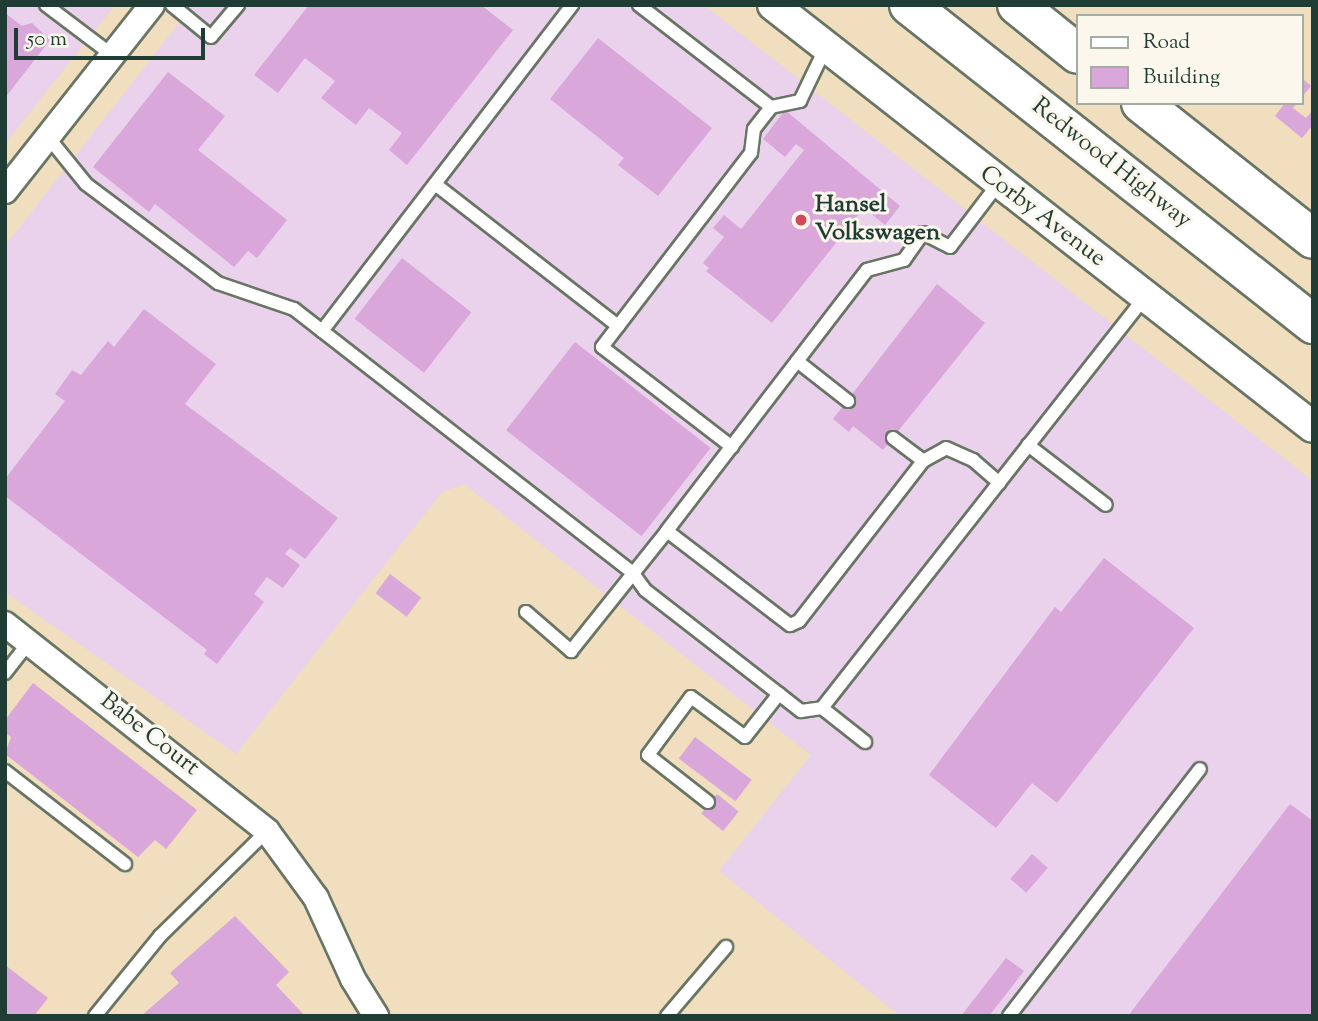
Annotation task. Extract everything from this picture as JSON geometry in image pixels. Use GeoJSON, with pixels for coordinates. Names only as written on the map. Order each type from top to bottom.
{"type":"FeatureCollection","features":[{"type":"Feature","properties":{"kind":"highway","name":"Redwood Highway"},"geometry":{"type":"LineString","coordinates":[[909,5],[1313,324]]}},
{"type":"Feature","properties":{"kind":"highway"},"geometry":{"type":"LineString","coordinates":[[1017,5],[1076,52]]}},
{"type":"Feature","properties":{"kind":"highway"},"geometry":{"type":"LineString","coordinates":[[1144,105],[1313,239]]}},
{"type":"Feature","properties":{"kind":"street"},"geometry":{"type":"LineString","coordinates":[[5,191],[152,5]]}},
{"type":"Feature","properties":{"kind":"street","name":"Corby Avenue"},"geometry":{"type":"LineString","coordinates":[[773,5],[998,184],[1313,427]]}},
{"type":"Feature","properties":{"kind":"street","name":"Babe Court"},"geometry":{"type":"LineString","coordinates":[[5,624],[267,831],[316,898],[353,979],[376,1016]]}},
{"type":"Feature","properties":{"kind":"lane"},"geometry":{"type":"LineString","coordinates":[[47,5],[112,55]]}},
{"type":"Feature","properties":{"kind":"lane"},"geometry":{"type":"LineString","coordinates":[[173,5],[211,37],[237,5]]}},
{"type":"Feature","properties":{"kind":"lane"},"geometry":{"type":"LineString","coordinates":[[322,331],[572,5]]}},
{"type":"Feature","properties":{"kind":"lane"},"geometry":{"type":"LineString","coordinates":[[639,5],[771,107]]}},
{"type":"Feature","properties":{"kind":"lane"},"geometry":{"type":"LineString","coordinates":[[732,447],[602,347],[751,153],[754,129],[771,107],[800,101],[826,47]]}},
{"type":"Feature","properties":{"kind":"lane"},"geometry":{"type":"LineString","coordinates":[[48,136],[86,184],[218,283],[294,309],[632,572],[645,590],[802,711],[822,708],[1145,297]]}},
{"type":"Feature","properties":{"kind":"lane"},"geometry":{"type":"LineString","coordinates":[[435,184],[618,326]]}},
{"type":"Feature","properties":{"kind":"lane"},"geometry":{"type":"LineString","coordinates":[[526,612],[570,651],[667,531],[867,270],[904,260],[923,233],[950,247],[998,184]]}},
{"type":"Feature","properties":{"kind":"lane"},"geometry":{"type":"LineString","coordinates":[[797,361],[848,401]]}},
{"type":"Feature","properties":{"kind":"lane"},"geometry":{"type":"LineString","coordinates":[[893,438],[923,461]]}},
{"type":"Feature","properties":{"kind":"lane"},"geometry":{"type":"LineString","coordinates":[[1028,445],[1106,505]]}},
{"type":"Feature","properties":{"kind":"lane"},"geometry":{"type":"LineString","coordinates":[[667,531],[790,625],[799,621],[923,461],[946,448],[973,460],[999,482]]}},
{"type":"Feature","properties":{"kind":"lane"},"geometry":{"type":"LineString","coordinates":[[5,673],[29,642]]}},
{"type":"Feature","properties":{"kind":"lane"},"geometry":{"type":"LineString","coordinates":[[708,802],[648,755],[691,697],[745,737],[779,694]]}},
{"type":"Feature","properties":{"kind":"lane"},"geometry":{"type":"LineString","coordinates":[[822,708],[865,742]]}},
{"type":"Feature","properties":{"kind":"lane"},"geometry":{"type":"LineString","coordinates":[[1009,1016],[1200,769]]}},
{"type":"Feature","properties":{"kind":"lane"},"geometry":{"type":"LineString","coordinates":[[5,771],[125,864]]}},
{"type":"Feature","properties":{"kind":"lane"},"geometry":{"type":"LineString","coordinates":[[95,1016],[160,936],[267,831]]}},
{"type":"Feature","properties":{"kind":"lane"},"geometry":{"type":"LineString","coordinates":[[667,1016],[726,947]]}},
{"type":"Feature","properties":{"kind":"shaded area"},"geometry":{"type":"Polygon","coordinates":[[[5,5],[115,5],[5,144],[5,5]]]}},
{"type":"Feature","properties":{"kind":"shaded area"},"geometry":{"type":"Polygon","coordinates":[[[193,5],[704,5],[1313,481],[1313,1016],[900,1016],[719,871],[811,755],[464,484],[442,492],[236,754],[5,592],[5,246],[193,5]]]}},
{"type":"Feature","properties":{"kind":"building"},"geometry":{"type":"Polygon","coordinates":[[[309,5],[481,5],[513,30],[407,165],[389,150],[402,133],[369,108],[356,125],[321,98],[335,81],[305,58],[278,93],[254,75],[309,5]]]}},
{"type":"Feature","properties":{"kind":"building"},"geometry":{"type":"Polygon","coordinates":[[[5,13],[22,26],[32,23],[50,40],[5,98],[5,13]]]}},
{"type":"Feature","properties":{"kind":"building"},"geometry":{"type":"Polygon","coordinates":[[[598,38],[712,128],[658,196],[618,165],[624,158],[550,99],[598,38]]]}},
{"type":"Feature","properties":{"kind":"building"},"geometry":{"type":"Polygon","coordinates":[[[168,72],[225,116],[198,150],[287,220],[257,258],[248,251],[234,267],[155,204],[149,212],[93,167],[168,72]]]}},
{"type":"Feature","properties":{"kind":"building"},"geometry":{"type":"Polygon","coordinates":[[[1304,80],[1311,86],[1304,95],[1304,80]]]}},
{"type":"Feature","properties":{"kind":"building"},"geometry":{"type":"Polygon","coordinates":[[[1283,105],[1295,105],[1293,108],[1306,118],[1313,110],[1313,125],[1302,138],[1275,116],[1283,105]]]}},
{"type":"Feature","properties":{"kind":"building","name":"Hansel Volkswagen"},"geometry":{"type":"Polygon","coordinates":[[[785,110],[900,206],[885,225],[864,208],[772,323],[706,271],[709,268],[703,263],[724,237],[713,228],[724,215],[741,229],[804,150],[796,144],[785,157],[763,139],[785,110]]]}},
{"type":"Feature","properties":{"kind":"building"},"geometry":{"type":"Polygon","coordinates":[[[402,258],[471,312],[424,373],[355,319],[402,258]]]}},
{"type":"Feature","properties":{"kind":"building"},"geometry":{"type":"Polygon","coordinates":[[[937,284],[985,323],[883,450],[853,426],[849,432],[833,419],[937,284]]]}},
{"type":"Feature","properties":{"kind":"building"},"geometry":{"type":"Polygon","coordinates":[[[144,309],[216,364],[185,404],[338,518],[305,559],[290,548],[285,554],[300,565],[283,588],[267,577],[254,594],[264,602],[217,664],[204,654],[207,650],[5,496],[5,479],[65,401],[55,394],[72,370],[81,375],[108,341],[114,347],[144,309]]]}},
{"type":"Feature","properties":{"kind":"building"},"geometry":{"type":"Polygon","coordinates":[[[575,342],[711,448],[642,536],[506,430],[575,342]]]}},
{"type":"Feature","properties":{"kind":"building"},"geometry":{"type":"Polygon","coordinates":[[[1104,558],[1194,628],[1057,803],[1032,783],[996,828],[929,775],[1055,607],[1061,612],[1104,558]]]}},
{"type":"Feature","properties":{"kind":"building"},"geometry":{"type":"Polygon","coordinates":[[[390,574],[421,597],[407,617],[376,593],[390,574]]]}},
{"type":"Feature","properties":{"kind":"building"},"geometry":{"type":"Polygon","coordinates":[[[33,683],[197,810],[166,849],[155,840],[138,857],[5,754],[11,737],[5,733],[5,720],[33,683]]]}},
{"type":"Feature","properties":{"kind":"building"},"geometry":{"type":"Polygon","coordinates":[[[695,737],[752,780],[735,801],[679,759],[695,737]]]}},
{"type":"Feature","properties":{"kind":"building"},"geometry":{"type":"Polygon","coordinates":[[[717,794],[739,812],[723,831],[701,813],[717,794]]]}},
{"type":"Feature","properties":{"kind":"building"},"geometry":{"type":"Polygon","coordinates":[[[1290,804],[1313,821],[1313,1016],[1128,1016],[1290,804]]]}},
{"type":"Feature","properties":{"kind":"building"},"geometry":{"type":"Polygon","coordinates":[[[1032,854],[1048,868],[1026,893],[1010,879],[1032,854]]]}},
{"type":"Feature","properties":{"kind":"building"},"geometry":{"type":"Polygon","coordinates":[[[235,916],[289,972],[276,985],[305,1016],[141,1016],[179,983],[170,973],[235,916]]]}},
{"type":"Feature","properties":{"kind":"building"},"geometry":{"type":"Polygon","coordinates":[[[1006,958],[1024,971],[989,1016],[961,1016],[1006,958]]]}},
{"type":"Feature","properties":{"kind":"building"},"geometry":{"type":"Polygon","coordinates":[[[5,965],[48,998],[34,1016],[5,1016],[5,965]]]}},
{"type":"Feature","properties":{"kind":"place","name":"Hansel Volkswagen"},"geometry":{"type":"Point","coordinates":[801,220]}}]}
